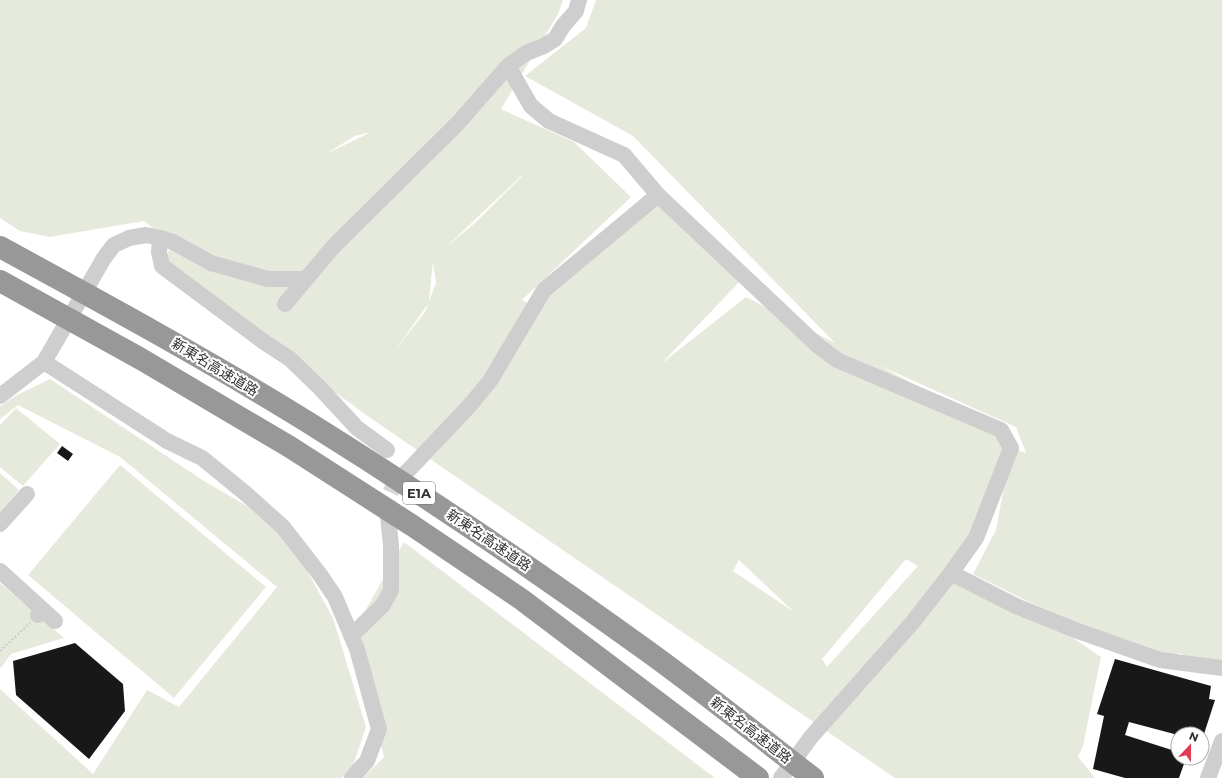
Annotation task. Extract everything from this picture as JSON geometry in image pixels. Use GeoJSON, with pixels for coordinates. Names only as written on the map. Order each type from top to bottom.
{"type":"FeatureCollection","features":[{"type":"Feature","properties":{"kind":"highway","name":"新東名高速道路"},"geometry":{"type":"LineString","coordinates":[[0,247],[169,339],[306,421],[424,496],[536,572],[652,655],[813,778]]}},
{"type":"Feature","properties":{"kind":"highway","name":"E1A"},"geometry":{"type":"LineString","coordinates":[[0,281],[141,359],[290,447],[413,526],[521,599],[758,778]]}},
{"type":"Feature","properties":{"kind":"street"},"geometry":{"type":"LineString","coordinates":[[285,304],[333,247],[458,122],[508,66],[526,53],[544,46],[555,39],[563,26],[576,12],[580,0]]}},
{"type":"Feature","properties":{"kind":"street"},"geometry":{"type":"LineString","coordinates":[[508,66],[531,106],[549,121],[624,155],[658,195],[817,345],[837,360],[1001,430],[1011,448],[976,538],[951,573],[912,622],[811,737],[782,778]]}},
{"type":"Feature","properties":{"kind":"street"},"geometry":{"type":"LineString","coordinates":[[403,476],[471,404],[490,380],[544,290],[658,195]]}},
{"type":"Feature","properties":{"kind":"street"},"geometry":{"type":"LineString","coordinates":[[0,396],[48,356],[104,258],[114,245],[129,238],[146,236],[160,238],[173,242],[211,263],[268,279],[303,278],[308,276]]}},
{"type":"Feature","properties":{"kind":"street"},"geometry":{"type":"LineString","coordinates":[[160,238],[159,252],[162,266],[290,360],[320,388],[357,428],[387,450]]}},
{"type":"Feature","properties":{"kind":"street"},"geometry":{"type":"LineString","coordinates":[[48,356],[167,441],[202,458],[246,493],[282,527],[321,576],[335,597],[357,648],[379,729],[367,761],[352,778]]}},
{"type":"Feature","properties":{"kind":"street"},"geometry":{"type":"LineString","coordinates":[[0,524],[27,494]]}},
{"type":"Feature","properties":{"kind":"street"},"geometry":{"type":"LineString","coordinates":[[351,636],[383,604],[392,590],[392,545],[388,516]]}},
{"type":"Feature","properties":{"kind":"street"},"geometry":{"type":"LineString","coordinates":[[0,571],[40,613],[55,621]]}},
{"type":"Feature","properties":{"kind":"street"},"geometry":{"type":"LineString","coordinates":[[951,573],[1018,607],[1078,631],[1145,655],[1160,660],[1222,668]]}},
{"type":"Feature","properties":{"kind":"street"},"geometry":{"type":"LineString","coordinates":[[1208,778],[1222,741]]}},
{"type":"Feature","properties":{"kind":"path"},"geometry":{"type":"LineString","coordinates":[[0,651],[40,613]]}},
{"type":"Feature","properties":{"kind":"shaded area"},"geometry":{"type":"Polygon","coordinates":[[[0,0],[563,0],[558,14],[501,109],[574,142],[631,197],[522,300],[537,307],[658,195],[745,276],[661,364],[746,297],[835,343],[633,136],[525,76],[586,28],[596,0],[1222,0],[1222,665],[1178,653],[1172,662],[1029,602],[973,574],[996,530],[1011,448],[1026,453],[1016,427],[876,364],[1001,430],[1005,463],[976,538],[942,579],[962,584],[1066,633],[1101,657],[1083,746],[1078,757],[1095,778],[895,778],[369,417],[162,266],[173,242],[162,236],[144,221],[50,237],[20,231],[0,218],[0,0]],[[371,132],[355,136],[324,155],[371,132]],[[521,176],[447,246],[475,223],[522,176],[521,176]],[[433,262],[429,300],[436,283],[433,262]],[[428,304],[393,353],[425,312],[428,304]],[[906,559],[822,659],[827,667],[918,566],[906,559]],[[739,560],[733,571],[794,612],[739,560]]]}},
{"type":"Feature","properties":{"kind":"shaded area"},"geometry":{"type":"Polygon","coordinates":[[[50,379],[204,481],[283,527],[333,618],[366,727],[352,769],[342,778],[0,778],[0,689],[93,774],[147,690],[179,707],[277,587],[120,457],[18,405],[0,419],[0,406],[15,396],[50,379]]]}},
{"type":"Feature","properties":{"kind":"shaded area"},"geometry":{"type":"Polygon","coordinates":[[[16,408],[60,444],[23,486],[0,467],[0,425],[16,408]]]}},
{"type":"Feature","properties":{"kind":"shaded area"},"geometry":{"type":"Polygon","coordinates":[[[120,465],[266,587],[174,698],[28,575],[120,465]]]}},
{"type":"Feature","properties":{"kind":"shaded area"},"geometry":{"type":"Polygon","coordinates":[[[0,473],[19,490],[0,512],[0,473]]]}},
{"type":"Feature","properties":{"kind":"shaded area"},"geometry":{"type":"Polygon","coordinates":[[[404,542],[715,778],[363,778],[384,757],[351,636],[404,542]]]}},
{"type":"Feature","properties":{"kind":"shaded area"},"geometry":{"type":"Polygon","coordinates":[[[0,583],[64,638],[11,654],[0,669],[0,583]]]}},
{"type":"Feature","properties":{"kind":"building"},"geometry":{"type":"Polygon","coordinates":[[[62,446],[73,454],[68,461],[57,453],[62,446]]]}},
{"type":"Feature","properties":{"kind":"building"},"geometry":{"type":"Polygon","coordinates":[[[75,643],[123,684],[125,711],[89,759],[16,695],[13,661],[75,643]]]}},
{"type":"Feature","properties":{"kind":"building"},"geometry":{"type":"Polygon","coordinates":[[[1115,659],[1211,686],[1209,699],[1215,700],[1207,726],[1170,726],[1170,733],[1129,722],[1125,735],[1170,749],[1170,766],[1183,766],[1179,778],[1125,778],[1093,769],[1104,716],[1097,714],[1115,659]]]}},
{"type":"Feature","properties":{"kind":"tunnel"},"geometry":{"type":"LineString","coordinates":[[388,516],[388,498],[395,485],[403,476]]}}]}
